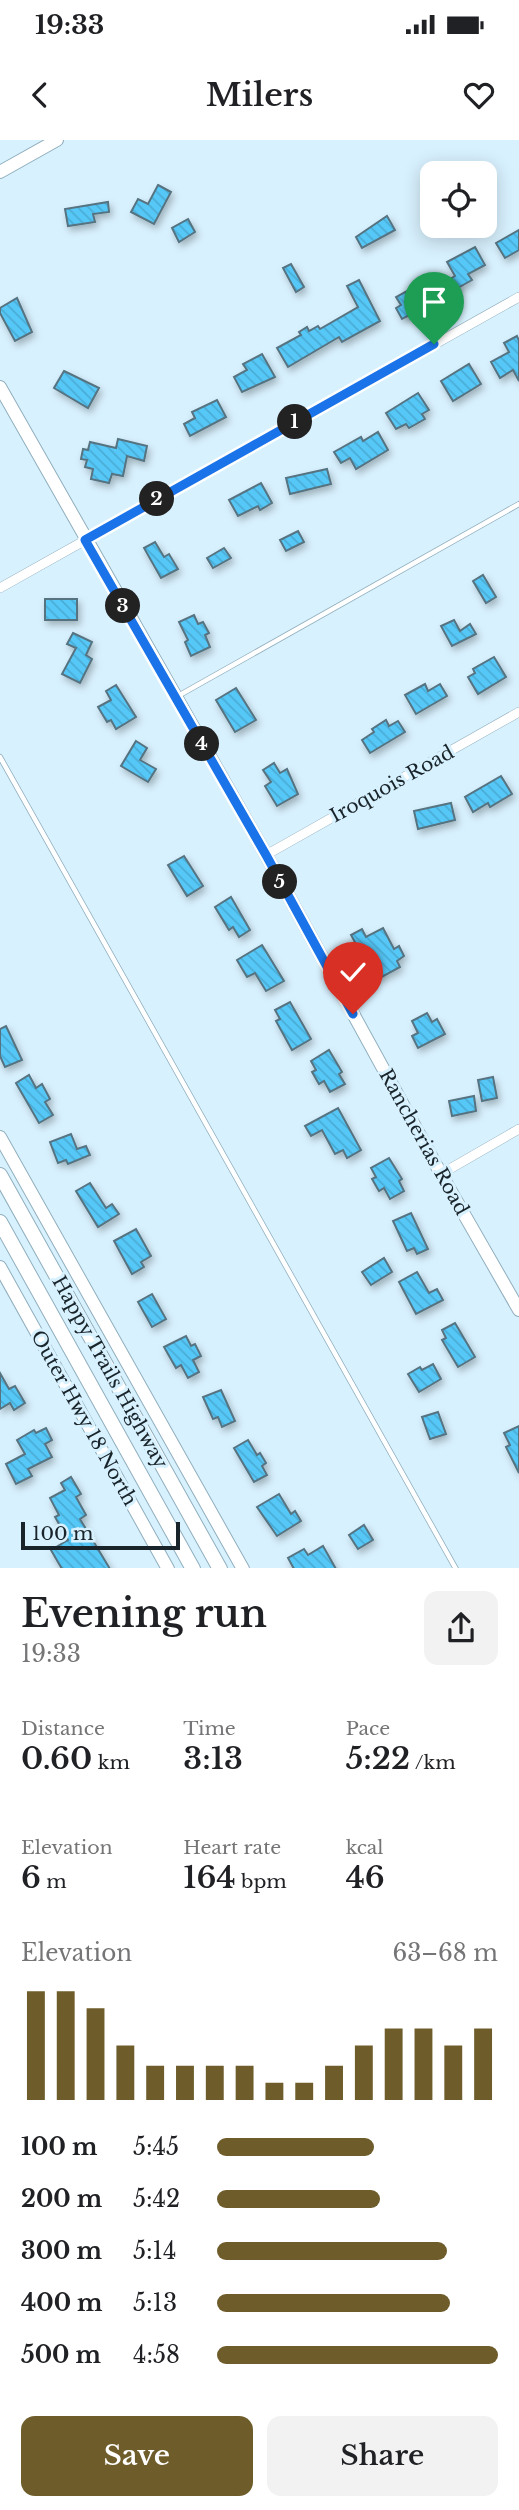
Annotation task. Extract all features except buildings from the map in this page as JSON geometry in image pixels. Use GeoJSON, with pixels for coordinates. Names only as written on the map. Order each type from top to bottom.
{"type":"FeatureCollection","features":[{"type":"Feature","properties":{"kind":"main road","name":"Happy Trails Highway"},"geometry":{"type":"LineString","coordinates":[[0,1175],[218,1568]]}},
{"type":"Feature","properties":{"kind":"main road","name":"Happy Trails Highway"},"geometry":{"type":"LineString","coordinates":[[0,1222],[192,1568]]}},
{"type":"Feature","properties":{"kind":"street"},"geometry":{"type":"LineString","coordinates":[[0,172],[57,140]]}},
{"type":"Feature","properties":{"kind":"street"},"geometry":{"type":"LineString","coordinates":[[0,588],[519,297]]}},
{"type":"Feature","properties":{"kind":"street","name":"Rancherias Road"},"geometry":{"type":"LineString","coordinates":[[0,387],[266,855],[519,1310]]}},
{"type":"Feature","properties":{"kind":"street","name":"Iroquois Road"},"geometry":{"type":"LineString","coordinates":[[266,855],[519,712]]}},
{"type":"Feature","properties":{"kind":"street"},"geometry":{"type":"LineString","coordinates":[[441,1174],[519,1129]]}},
{"type":"Feature","properties":{"kind":"street"},"geometry":{"type":"LineString","coordinates":[[0,1137],[242,1568]]}},
{"type":"Feature","properties":{"kind":"street","name":"Outer Hwy 18 North"},"geometry":{"type":"LineString","coordinates":[[0,1267],[167,1568]]}},
{"type":"Feature","properties":{"kind":"lane"},"geometry":{"type":"LineString","coordinates":[[176,698],[519,504]]}},
{"type":"Feature","properties":{"kind":"lane"},"geometry":{"type":"LineString","coordinates":[[0,757],[455,1568]]}},
{"type":"Feature","properties":{"kind":"route"},"geometry":{"type":"LineString","coordinates":[[353,1014],[266,855],[85,540],[434,344]]}}]}
